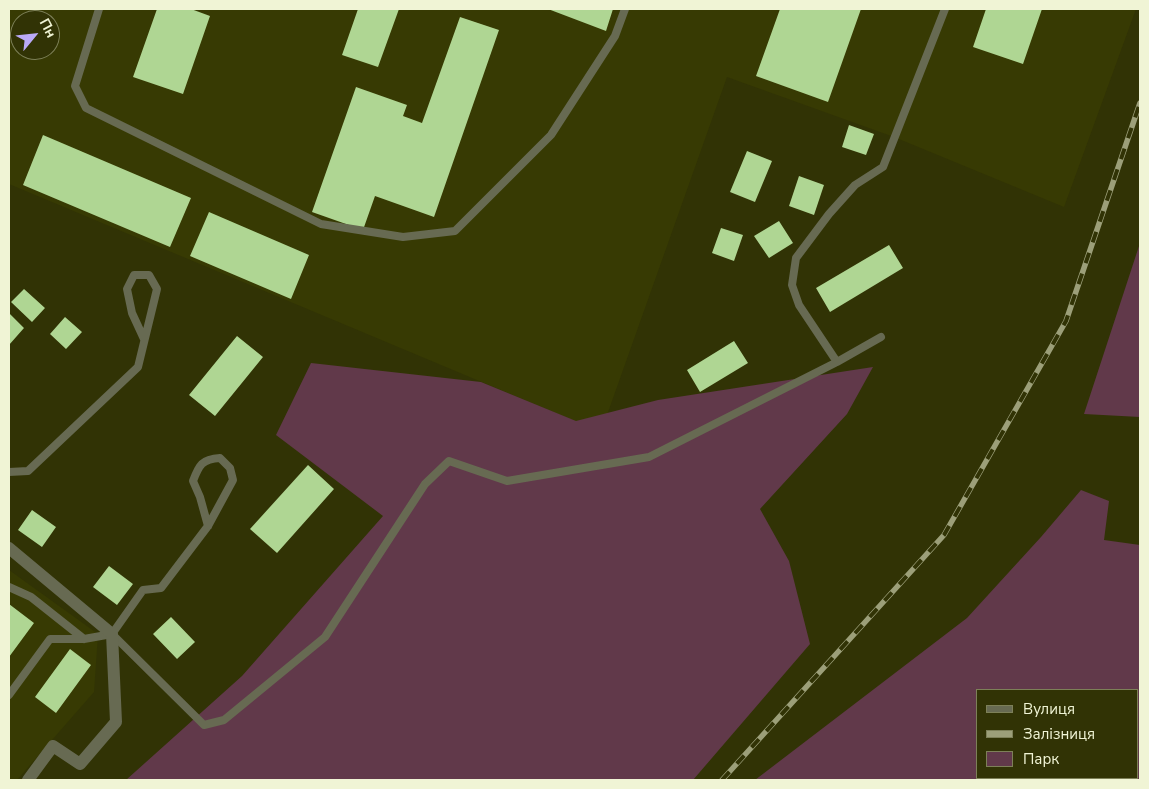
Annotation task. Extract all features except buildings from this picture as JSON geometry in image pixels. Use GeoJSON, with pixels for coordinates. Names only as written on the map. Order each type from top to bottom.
{"type":"FeatureCollection","features":[{"type":"Feature","properties":{"kind":"street"},"geometry":{"type":"LineString","coordinates":[[9,548],[112,634],[116,722],[80,764],[53,746],[28,780]]}},
{"type":"Feature","properties":{"kind":"lane"},"geometry":{"type":"LineString","coordinates":[[99,9],[75,86],[86,108],[321,224],[403,237],[455,231],[550,135],[615,36],[625,9]]}},
{"type":"Feature","properties":{"kind":"lane"},"geometry":{"type":"LineString","coordinates":[[837,362],[799,305],[792,285],[796,258],[829,214],[855,185],[883,167],[946,9]]}},
{"type":"Feature","properties":{"kind":"lane"},"geometry":{"type":"LineString","coordinates":[[9,472],[28,471],[138,367],[157,289],[148,276],[134,275],[127,289],[132,313],[144,339]]}},
{"type":"Feature","properties":{"kind":"lane"},"geometry":{"type":"LineString","coordinates":[[112,634],[204,726],[224,720],[326,636],[425,484],[449,461],[507,481],[649,457],[881,338]]}},
{"type":"Feature","properties":{"kind":"lane"},"geometry":{"type":"LineString","coordinates":[[9,696],[50,639],[84,639],[112,634],[143,590],[161,588],[208,526],[233,480],[230,468],[220,458],[209,459],[199,466],[193,481],[200,497],[208,526]]}},
{"type":"Feature","properties":{"kind":"lane"},"geometry":{"type":"LineString","coordinates":[[9,587],[31,597],[84,639]]}},
{"type":"Feature","properties":{"kind":"shaded area"},"geometry":{"type":"Polygon","coordinates":[[[9,9],[1136,9],[1064,207],[894,137],[727,77],[601,432],[9,184],[9,9]]]}},
{"type":"Feature","properties":{"kind":"shaded area"},"geometry":{"type":"Polygon","coordinates":[[[9,570],[98,634],[94,692],[17,780],[9,780],[9,570]]]}},
{"type":"Feature","properties":{"kind":"green space"},"geometry":{"type":"Polygon","coordinates":[[[1140,243],[1140,417],[1084,414],[1140,243]]]}},
{"type":"Feature","properties":{"kind":"green space"},"geometry":{"type":"Polygon","coordinates":[[[311,363],[481,382],[576,421],[658,400],[873,367],[847,414],[760,509],[789,561],[810,644],[693,780],[126,780],[242,676],[383,516],[276,435],[311,363]]]}},
{"type":"Feature","properties":{"kind":"green space"},"geometry":{"type":"Polygon","coordinates":[[[1081,490],[1109,501],[1104,540],[1140,545],[1140,780],[755,780],[967,618],[1081,490]]]}},
{"type":"Feature","properties":{"kind":"railway"},"geometry":{"type":"LineString","coordinates":[[722,780],[944,535],[1066,321],[1140,103]]}}]}
